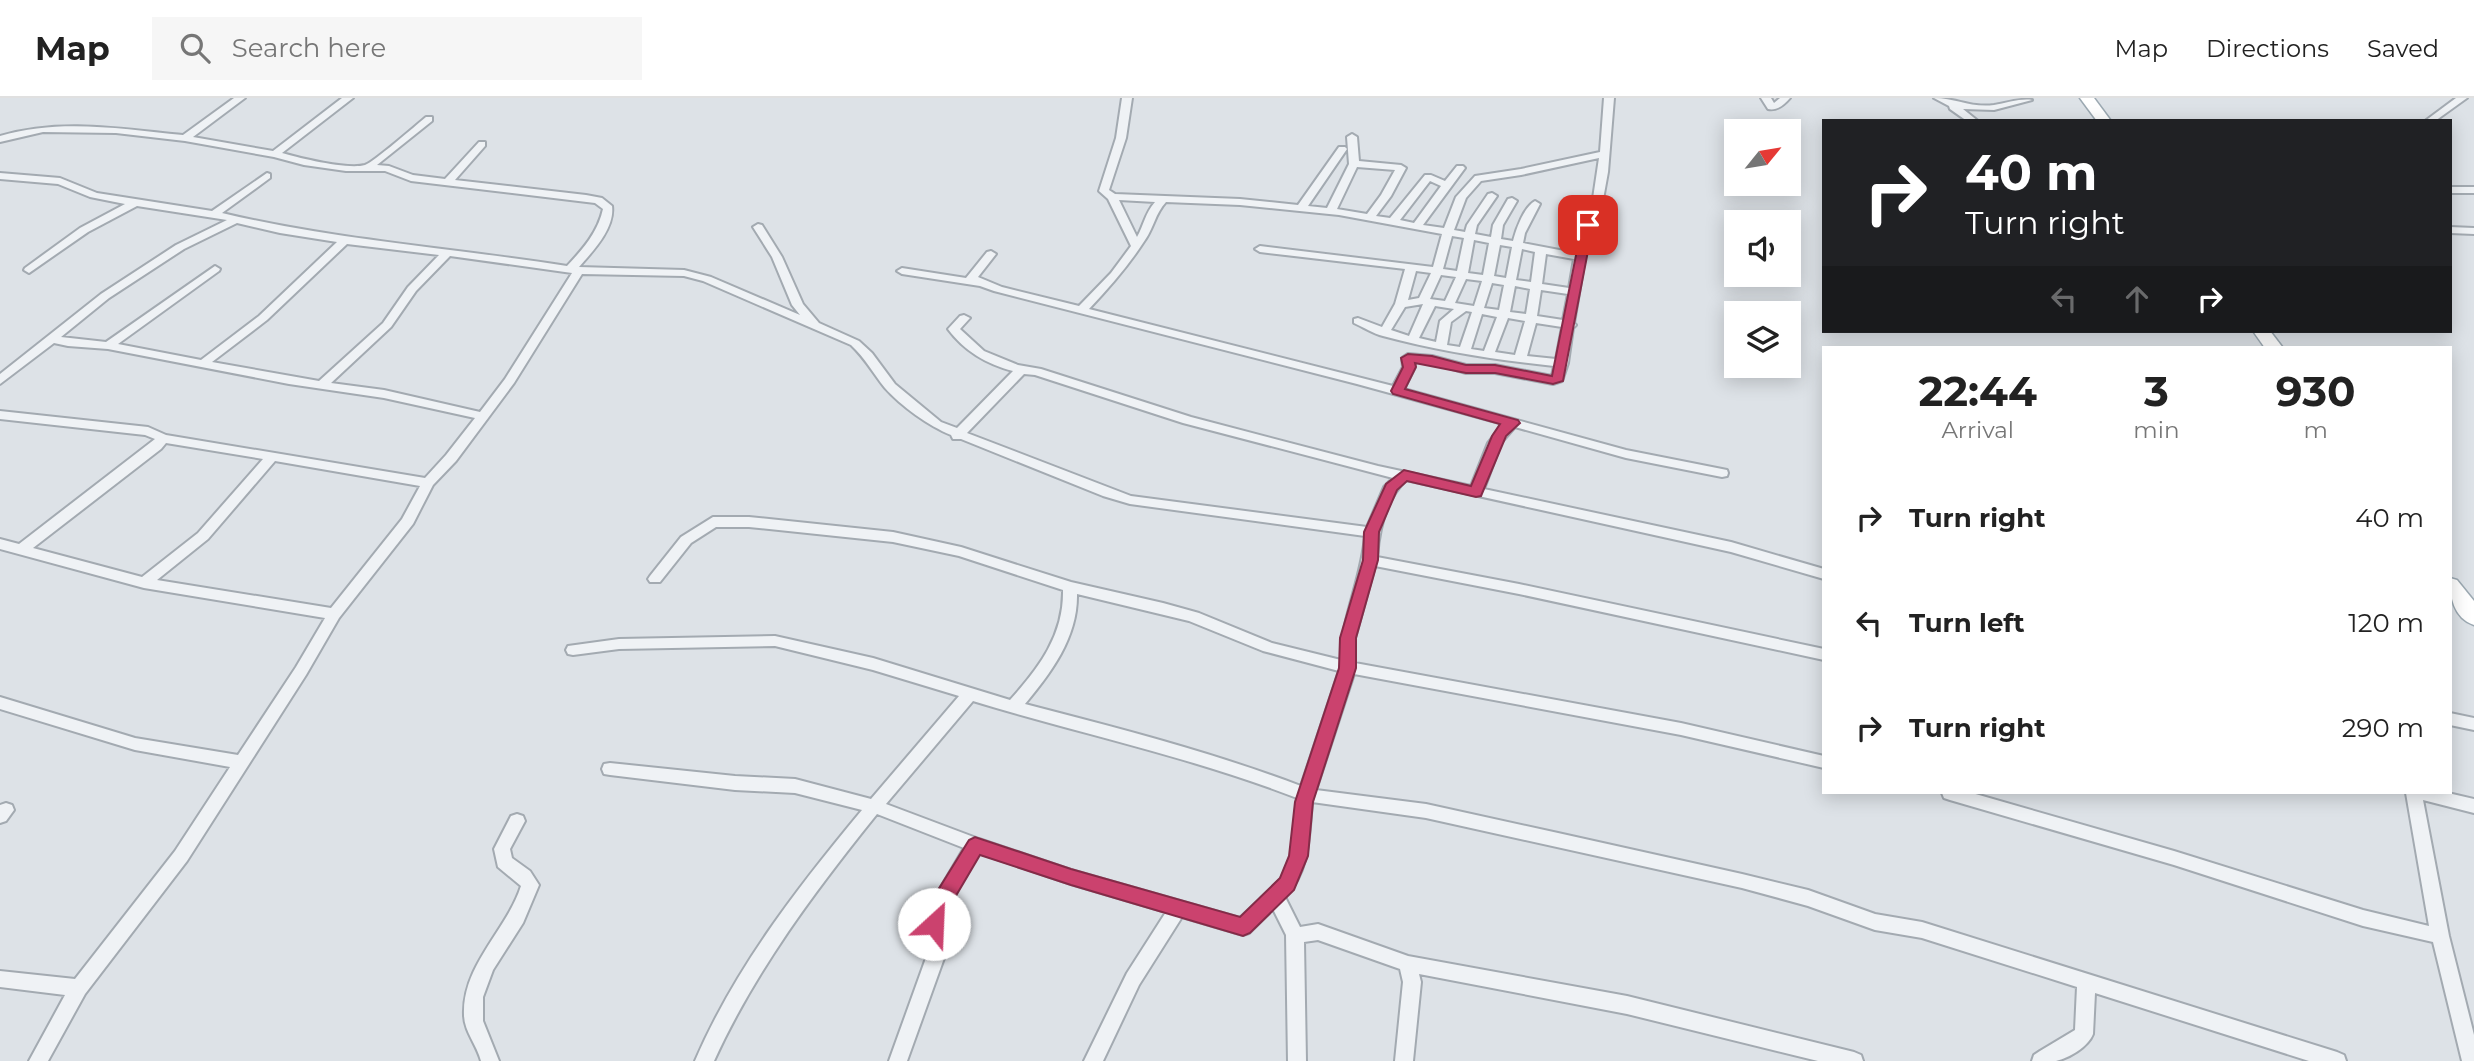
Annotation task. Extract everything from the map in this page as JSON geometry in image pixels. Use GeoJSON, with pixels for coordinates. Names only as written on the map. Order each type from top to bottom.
{"type":"FeatureCollection","features":[{"type":"Feature","properties":{"kind":"main road"},"geometry":{"type":"LineString","coordinates":[[2087,98],[2103,119]]}},
{"type":"Feature","properties":{"kind":"main road"},"geometry":{"type":"LineString","coordinates":[[2452,588],[2474,617]]}},
{"type":"Feature","properties":{"kind":"street"},"geometry":{"type":"LineString","coordinates":[[185,138],[240,98]]}},
{"type":"Feature","properties":{"kind":"street"},"geometry":{"type":"LineString","coordinates":[[275,154],[348,98]]}},
{"type":"Feature","properties":{"kind":"street"},"geometry":{"type":"LineString","coordinates":[[1127,98],[1121,138],[1104,191],[1112,197],[1135,245]]}},
{"type":"Feature","properties":{"kind":"street"},"geometry":{"type":"LineString","coordinates":[[1397,391],[1409,367],[1408,358],[1432,360],[1466,369],[1495,369],[1553,380],[1561,374],[1580,257],[1588,225],[1597,205],[1605,154],[1609,98]]}},
{"type":"Feature","properties":{"kind":"street"},"geometry":{"type":"LineString","coordinates":[[1766,98],[1771,107],[1774,107],[1785,98]]}},
{"type":"Feature","properties":{"kind":"street"},"geometry":{"type":"LineString","coordinates":[[2433,119],[2462,98]]}},
{"type":"Feature","properties":{"kind":"street"},"geometry":{"type":"LineString","coordinates":[[1943,100],[1981,109],[1997,108],[2026,100]]}},
{"type":"Feature","properties":{"kind":"street"},"geometry":{"type":"LineString","coordinates":[[1943,100],[1971,119]]}},
{"type":"Feature","properties":{"kind":"street"},"geometry":{"type":"LineString","coordinates":[[366,169],[429,119]]}},
{"type":"Feature","properties":{"kind":"street"},"geometry":{"type":"LineString","coordinates":[[0,139],[32,131],[81,130],[185,138],[275,154],[304,162],[391,169],[411,178],[586,198],[605,203],[608,208],[600,230],[510,380],[477,425],[428,483],[408,521],[334,614],[301,671],[181,856],[79,988],[38,1061]]}},
{"type":"Feature","properties":{"kind":"street"},"geometry":{"type":"LineString","coordinates":[[1331,211],[1354,164],[1352,138]]}},
{"type":"Feature","properties":{"kind":"street"},"geometry":{"type":"LineString","coordinates":[[447,182],[481,144]]}},
{"type":"Feature","properties":{"kind":"street"},"geometry":{"type":"LineString","coordinates":[[1302,207],[1342,149]]}},
{"type":"Feature","properties":{"kind":"street"},"geometry":{"type":"LineString","coordinates":[[1413,339],[1449,233],[1447,228],[1459,202],[1478,178],[1605,154]]}},
{"type":"Feature","properties":{"kind":"street"},"geometry":{"type":"LineString","coordinates":[[1354,164],[1401,168],[1369,218]]}},
{"type":"Feature","properties":{"kind":"street"},"geometry":{"type":"LineString","coordinates":[[1416,227],[1445,184],[1460,168]]}},
{"type":"Feature","properties":{"kind":"street"},"geometry":{"type":"LineString","coordinates":[[0,176],[60,181],[94,195],[214,214],[345,240],[574,270],[684,273],[707,279],[861,347],[898,394],[937,425],[957,436],[1130,500],[1372,532]]}},
{"type":"Feature","properties":{"kind":"street"},"geometry":{"type":"LineString","coordinates":[[214,214],[267,176]]}},
{"type":"Feature","properties":{"kind":"street"},"geometry":{"type":"LineString","coordinates":[[1393,222],[1428,177],[1445,184]]}},
{"type":"Feature","properties":{"kind":"street"},"geometry":{"type":"LineString","coordinates":[[2452,190],[2474,190]]}},
{"type":"Feature","properties":{"kind":"street"},"geometry":{"type":"LineString","coordinates":[[1448,306],[1462,275],[1468,236],[1492,196]]}},
{"type":"Feature","properties":{"kind":"street"},"geometry":{"type":"LineString","coordinates":[[1112,197],[1302,207],[1580,257]]}},
{"type":"Feature","properties":{"kind":"street"},"geometry":{"type":"LineString","coordinates":[[1083,309],[1115,275],[1149,226],[1151,212],[1162,200]]}},
{"type":"Feature","properties":{"kind":"street"},"geometry":{"type":"LineString","coordinates":[[1465,351],[1488,279],[1498,225],[1512,201]]}},
{"type":"Feature","properties":{"kind":"street"},"geometry":{"type":"LineString","coordinates":[[29,270],[84,230],[135,203]]}},
{"type":"Feature","properties":{"kind":"street"},"geometry":{"type":"LineString","coordinates":[[1489,354],[1504,314],[1520,233],[1535,204]]}},
{"type":"Feature","properties":{"kind":"street"},"geometry":{"type":"LineString","coordinates":[[0,380],[105,296],[180,247],[234,219]]}},
{"type":"Feature","properties":{"kind":"street"},"geometry":{"type":"LineString","coordinates":[[758,227],[778,257],[798,305],[816,327]]}},
{"type":"Feature","properties":{"kind":"street"},"geometry":{"type":"LineString","coordinates":[[2452,230],[2474,231]]}},
{"type":"Feature","properties":{"kind":"street"},"geometry":{"type":"LineString","coordinates":[[205,362],[263,318],[345,240]]}},
{"type":"Feature","properties":{"kind":"street"},"geometry":{"type":"LineString","coordinates":[[1260,249],[1574,292]]}},
{"type":"Feature","properties":{"kind":"street"},"geometry":{"type":"LineString","coordinates":[[1520,359],[1531,319],[1541,249]]}},
{"type":"Feature","properties":{"kind":"street"},"geometry":{"type":"LineString","coordinates":[[321,385],[387,325],[412,289],[447,252]]}},
{"type":"Feature","properties":{"kind":"street"},"geometry":{"type":"LineString","coordinates":[[978,283],[971,278],[990,254]]}},
{"type":"Feature","properties":{"kind":"street"},"geometry":{"type":"LineString","coordinates":[[1384,333],[1403,299],[1411,268]]}},
{"type":"Feature","properties":{"kind":"street"},"geometry":{"type":"LineString","coordinates":[[108,346],[215,269]]}},
{"type":"Feature","properties":{"kind":"street"},"geometry":{"type":"LineString","coordinates":[[902,271],[978,283],[1397,391],[1626,454],[1723,473]]}},
{"type":"Feature","properties":{"kind":"street"},"geometry":{"type":"LineString","coordinates":[[1403,299],[1570,325]]}},
{"type":"Feature","properties":{"kind":"street"},"geometry":{"type":"LineString","coordinates":[[1441,345],[1446,321],[1463,308]]}},
{"type":"Feature","properties":{"kind":"street"},"geometry":{"type":"LineString","coordinates":[[964,318],[954,329],[970,348],[1020,371],[1037,372],[1067,380],[1187,420],[1404,475],[1731,547],[1822,573]]}},
{"type":"Feature","properties":{"kind":"street"},"geometry":{"type":"LineString","coordinates":[[1358,321],[1384,333],[1465,351],[1562,363]]}},
{"type":"Feature","properties":{"kind":"street"},"geometry":{"type":"LineString","coordinates":[[54,339],[205,362],[321,385],[384,394],[481,416]]}},
{"type":"Feature","properties":{"kind":"street"},"geometry":{"type":"LineString","coordinates":[[957,436],[1020,371]]}},
{"type":"Feature","properties":{"kind":"street"},"geometry":{"type":"LineString","coordinates":[[0,415],[148,431],[163,438],[428,483]]}},
{"type":"Feature","properties":{"kind":"street"},"geometry":{"type":"LineString","coordinates":[[1476,492],[1499,436],[1503,429],[1513,423]]}},
{"type":"Feature","properties":{"kind":"street"},"geometry":{"type":"LineString","coordinates":[[20,551],[157,446],[163,438]]}},
{"type":"Feature","properties":{"kind":"street"},"geometry":{"type":"LineString","coordinates":[[144,583],[203,536],[271,458]]}},
{"type":"Feature","properties":{"kind":"street"},"geometry":{"type":"LineString","coordinates":[[610,769],[735,783],[795,786],[874,806],[975,845],[1243,927],[1287,884],[1299,856],[1307,796],[1348,668],[1348,638],[1370,560],[1372,532],[1391,487],[1404,475]]}},
{"type":"Feature","properties":{"kind":"street"},"geometry":{"type":"LineString","coordinates":[[655,579],[686,540],[713,522],[750,522],[923,542],[1070,587],[1194,617],[1268,647],[1348,668],[1668,727],[1822,762]]}},
{"type":"Feature","properties":{"kind":"street"},"geometry":{"type":"LineString","coordinates":[[0,544],[144,583],[334,614]]}},
{"type":"Feature","properties":{"kind":"street"},"geometry":{"type":"LineString","coordinates":[[1370,560],[1519,589],[1822,655]]}},
{"type":"Feature","properties":{"kind":"street"},"geometry":{"type":"LineString","coordinates":[[1013,707],[1047,664],[1060,639],[1069,615],[1070,587]]}},
{"type":"Feature","properties":{"kind":"street"},"geometry":{"type":"LineString","coordinates":[[573,650],[619,644],[775,641],[873,664],[1013,707],[1210,760],[1307,796],[1426,811],[1808,898],[1875,922],[1922,930],[2337,1061]]}},
{"type":"Feature","properties":{"kind":"street"},"geometry":{"type":"LineString","coordinates":[[704,1061],[734,1001],[770,944],[874,806],[971,693]]}},
{"type":"Feature","properties":{"kind":"street"},"geometry":{"type":"LineString","coordinates":[[0,703],[135,744],[240,762]]}},
{"type":"Feature","properties":{"kind":"street"},"geometry":{"type":"LineString","coordinates":[[2452,719],[2474,724]]}},
{"type":"Feature","properties":{"kind":"street"},"geometry":{"type":"LineString","coordinates":[[1953,794],[2174,858],[2363,918],[2440,936]]}},
{"type":"Feature","properties":{"kind":"street"},"geometry":{"type":"LineString","coordinates":[[2414,794],[2440,936],[2471,1061]]}},
{"type":"Feature","properties":{"kind":"street"},"geometry":{"type":"LineString","coordinates":[[2426,794],[2474,806]]}},
{"type":"Feature","properties":{"kind":"street"},"geometry":{"type":"LineString","coordinates":[[490,1061],[473,1017],[475,991],[485,965],[526,903],[530,886],[524,876],[504,862],[502,849],[517,821]]}},
{"type":"Feature","properties":{"kind":"street"},"geometry":{"type":"LineString","coordinates":[[898,1061],[939,947],[934,924],[937,909],[975,845]]}},
{"type":"Feature","properties":{"kind":"street"},"geometry":{"type":"LineString","coordinates":[[1275,895],[1295,935],[1297,1061]]}},
{"type":"Feature","properties":{"kind":"street"},"geometry":{"type":"LineString","coordinates":[[1093,1061],[1133,979],[1178,909]]}},
{"type":"Feature","properties":{"kind":"street"},"geometry":{"type":"LineString","coordinates":[[1295,935],[1318,932],[1408,964],[1628,1004],[1854,1061]]}},
{"type":"Feature","properties":{"kind":"street"},"geometry":{"type":"LineString","coordinates":[[1404,1061],[1412,982],[1408,964]]}},
{"type":"Feature","properties":{"kind":"street"},"geometry":{"type":"LineString","coordinates":[[0,979],[79,988]]}},
{"type":"Feature","properties":{"kind":"street"},"geometry":{"type":"LineString","coordinates":[[2041,1061],[2052,1052],[2076,1043],[2084,1034],[2085,981]]}},
{"type":"Feature","properties":{"kind":"route"},"geometry":{"type":"LineString","coordinates":[[934,924],[937,909],[975,845],[1071,877],[1243,927],[1287,884],[1299,856],[1304,802],[1348,668],[1348,638],[1361,600],[1370,560],[1372,532],[1391,487],[1404,475],[1476,492],[1499,436],[1507,425],[1513,423],[1397,391],[1409,367],[1408,358],[1432,360],[1466,369],[1495,369],[1553,380],[1558,378],[1561,374],[1583,240],[1588,225]]}}]}
